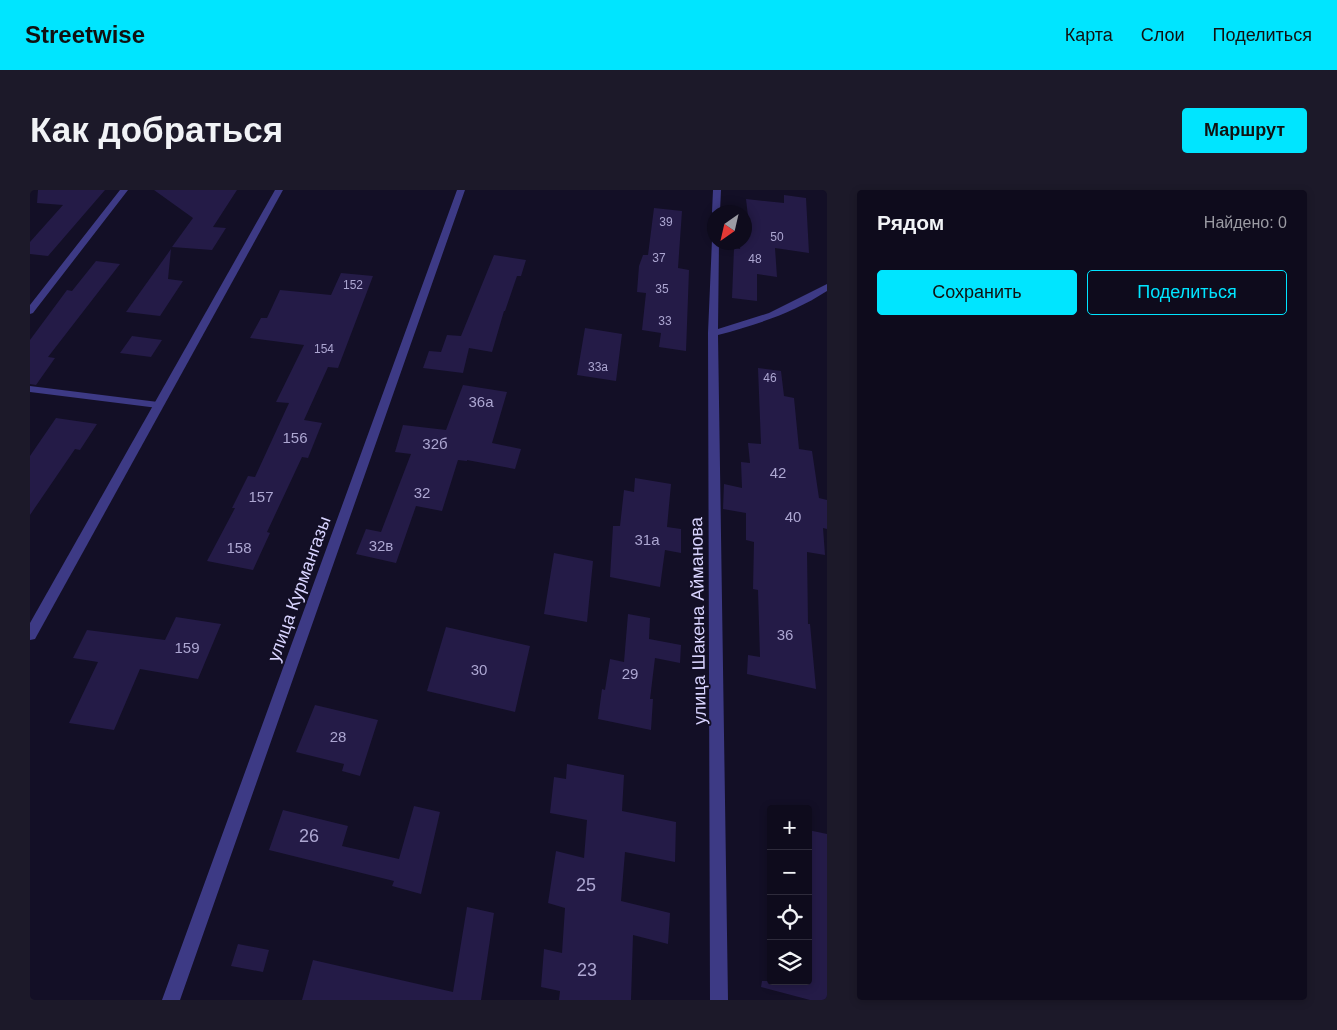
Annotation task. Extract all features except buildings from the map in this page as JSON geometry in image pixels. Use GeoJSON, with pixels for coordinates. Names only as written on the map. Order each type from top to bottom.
{"type":"FeatureCollection","features":[{"type":"Feature","properties":{"kind":"street"},"geometry":{"type":"LineString","coordinates":[[30,311],[124,190]]}},
{"type":"Feature","properties":{"kind":"street"},"geometry":{"type":"LineString","coordinates":[[30,635],[279,190]]}},
{"type":"Feature","properties":{"kind":"street","name":"улица Курмангазы"},"geometry":{"type":"LineString","coordinates":[[171,1000],[461,190]]}},
{"type":"Feature","properties":{"kind":"street"},"geometry":{"type":"LineString","coordinates":[[716,205],[717,190]]}},
{"type":"Feature","properties":{"kind":"street","name":"улица Шакена Айманова"},"geometry":{"type":"LineString","coordinates":[[715,250],[713,333],[720,1000]]}},
{"type":"Feature","properties":{"kind":"street"},"geometry":{"type":"LineString","coordinates":[[713,333],[760,321],[810,298],[827,287]]}},
{"type":"Feature","properties":{"kind":"street"},"geometry":{"type":"LineString","coordinates":[[30,389],[158,405]]}}]}
